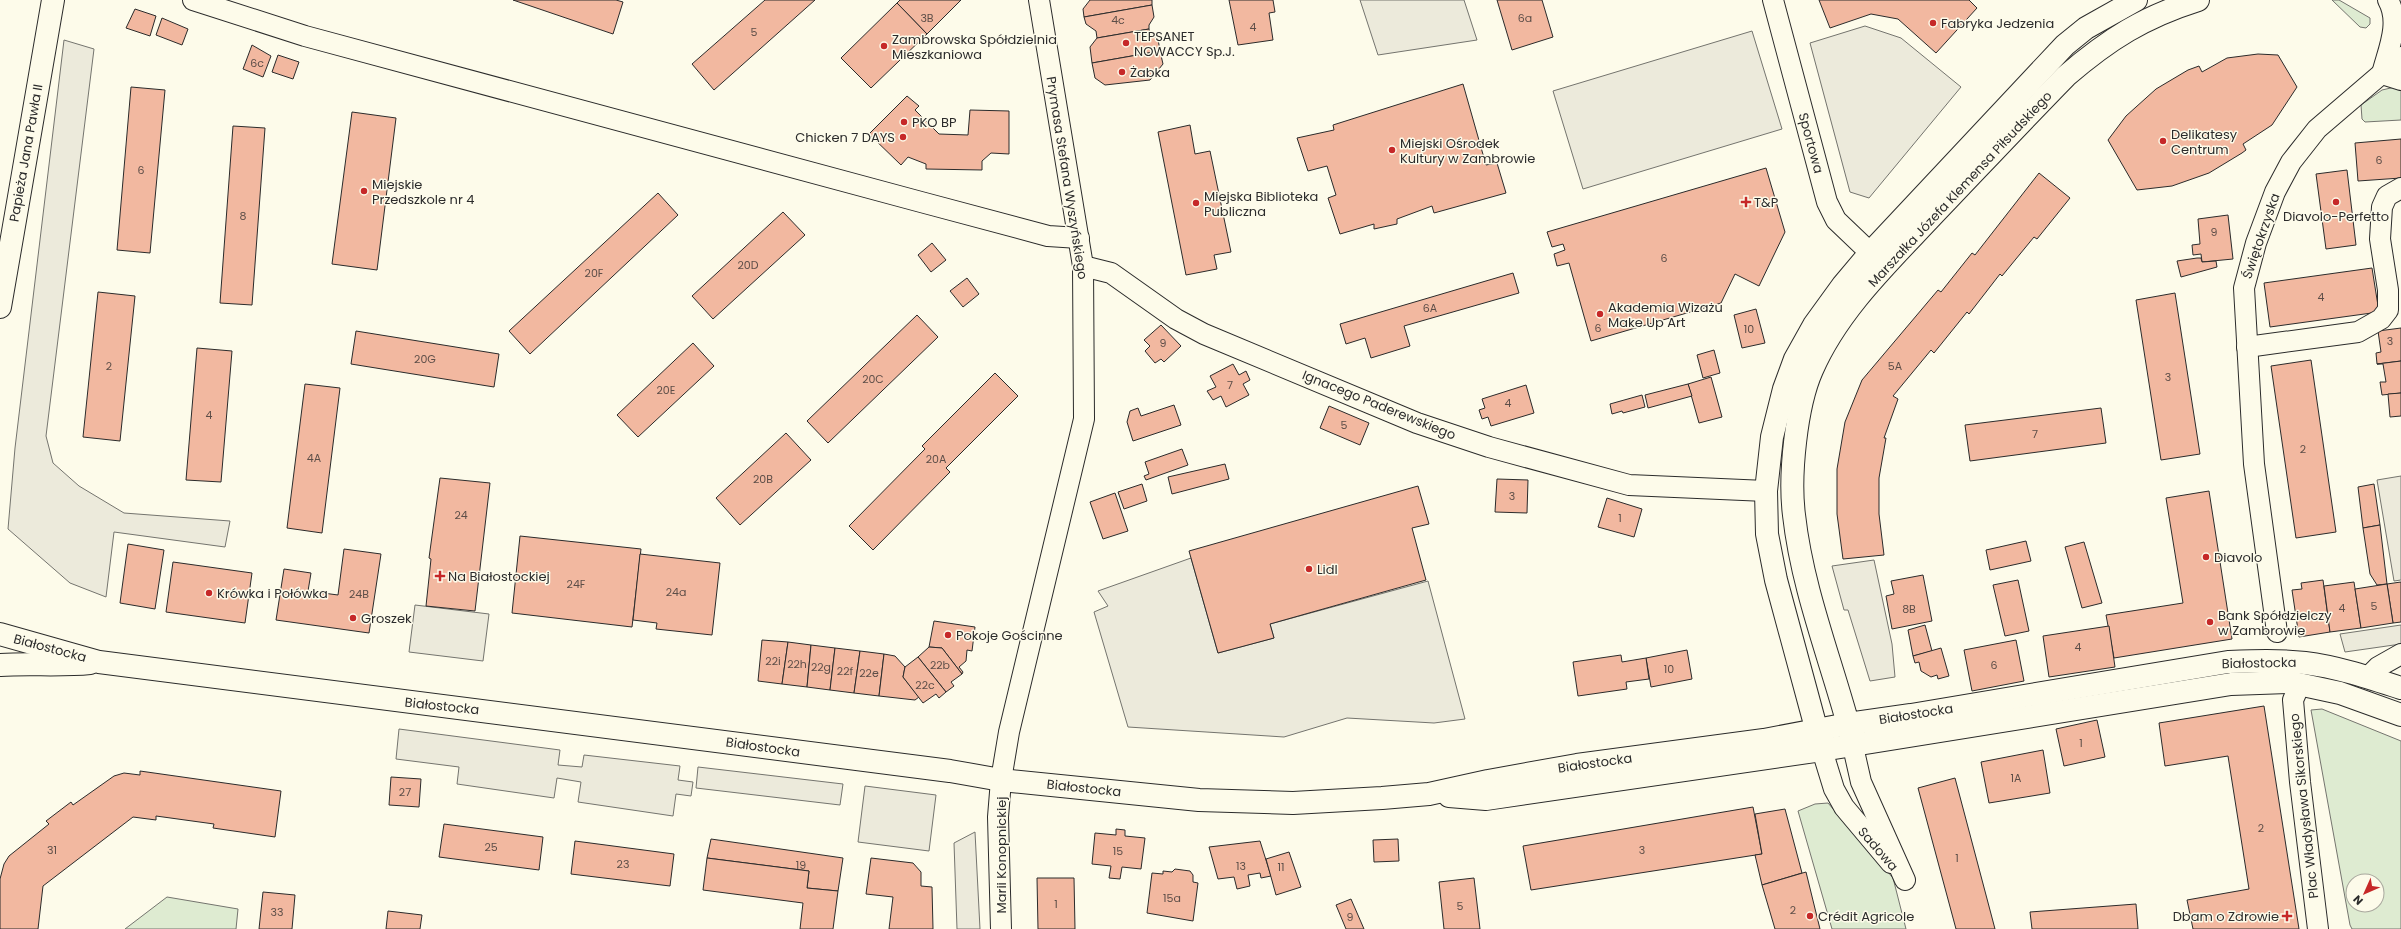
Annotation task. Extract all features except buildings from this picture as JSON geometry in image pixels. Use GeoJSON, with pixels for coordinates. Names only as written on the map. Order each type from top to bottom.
{"type":"FeatureCollection","features":[{"type":"Feature","properties":{"kind":"main road","name":"Papieża Jana Pawła II"},"geometry":{"type":"LineString","coordinates":[[0,306],[53,0]]}},
{"type":"Feature","properties":{"kind":"main road","name":"Marszałka Józefa Klemensa Piłsudskiego"},"geometry":{"type":"LineString","coordinates":[[1848,724],[1804,575],[1794,514],[1794,456],[1801,409],[1812,370],[1877,260],[2065,45],[2086,28],[2136,0]]}},
{"type":"Feature","properties":{"kind":"main road","name":"Marszałka Józefa Klemensa Piłsudskiego"},"geometry":{"type":"LineString","coordinates":[[1815,730],[1776,580],[1767,534],[1766,491],[1772,437],[1784,389],[1795,359],[1814,325],[1877,260],[2066,76],[2099,47],[2142,21],[2198,0]]}},
{"type":"Feature","properties":{"kind":"main road","name":"Białostocka"},"geometry":{"type":"LineString","coordinates":[[0,634],[99,662],[950,771],[1001,780],[1199,800],[1293,803],[1429,794],[1488,781],[1578,765],[1764,740],[1848,724],[1926,713],[2228,662],[2276,660],[2306,663],[2368,677],[2401,688]]}},
{"type":"Feature","properties":{"kind":"main road","name":"Białostocka"},"geometry":{"type":"LineString","coordinates":[[0,665],[22,663],[64,666],[99,662]]}},
{"type":"Feature","properties":{"kind":"main road","name":"Białostocka"},"geometry":{"type":"LineString","coordinates":[[1429,794],[1486,800],[1853,746],[2231,684],[2289,682],[2300,684],[2340,693],[2401,715]]}},
{"type":"Feature","properties":{"kind":"main road","name":"Sadowa"},"geometry":{"type":"LineString","coordinates":[[1815,730],[1822,750]]}},
{"type":"Feature","properties":{"kind":"street"},"geometry":{"type":"LineString","coordinates":[[193,0],[305,36],[921,202],[1048,236],[1079,238]]}},
{"type":"Feature","properties":{"kind":"street","name":"Prymasa Stefana Wyszyńskiego"},"geometry":{"type":"LineString","coordinates":[[1001,780],[1010,732],[1084,418],[1083,266],[1039,0]]}},
{"type":"Feature","properties":{"kind":"street","name":"Sportowa"},"geometry":{"type":"LineString","coordinates":[[1774,0],[1827,202],[1836,220],[1877,260]]}},
{"type":"Feature","properties":{"kind":"street"},"geometry":{"type":"LineString","coordinates":[[2388,0],[2395,18],[2394,30],[2382,74],[2401,80]]}},
{"type":"Feature","properties":{"kind":"street","name":"Świętokrzyska"},"geometry":{"type":"LineString","coordinates":[[2277,632],[2254,464],[2244,288],[2256,243],[2275,192],[2291,162],[2317,129],[2401,57]]}},
{"type":"Feature","properties":{"kind":"street"},"geometry":{"type":"LineString","coordinates":[[2247,347],[2358,332],[2381,318],[2388,310],[2388,297],[2380,239],[2382,207],[2387,196],[2401,188]]}},
{"type":"Feature","properties":{"kind":"street","name":"Ignacego Paderewskiego"},"geometry":{"type":"LineString","coordinates":[[1083,266],[1111,273],[1176,319],[1204,334],[1416,423],[1489,447],[1629,485],[1766,491]]}},
{"type":"Feature","properties":{"kind":"street"},"geometry":{"type":"LineString","coordinates":[[2368,677],[2378,667],[2401,654]]}},
{"type":"Feature","properties":{"kind":"street","name":"Plac Władysława Sikorskiego"},"geometry":{"type":"LineString","coordinates":[[2300,684],[2293,700],[2300,782],[2318,929]]}},
{"type":"Feature","properties":{"kind":"street","name":"Marszałka Józefa Klemensa Piłsudskiego"},"geometry":{"type":"LineString","coordinates":[[1848,724],[1853,746]]}},
{"type":"Feature","properties":{"kind":"street","name":"Sadowa"},"geometry":{"type":"LineString","coordinates":[[1822,750],[1834,789],[1844,807],[1905,880],[1861,782],[1853,746]]}},
{"type":"Feature","properties":{"kind":"street","name":"Marii Konopnickiej"},"geometry":{"type":"LineString","coordinates":[[1001,780],[998,817],[1001,929]]}},
{"type":"Feature","properties":{"kind":"green space"},"geometry":{"type":"Polygon","coordinates":[[[2332,0],[2339,0],[2370,18],[2370,24],[2366,28],[2360,27],[2332,0]]]}},
{"type":"Feature","properties":{"kind":"green space"},"geometry":{"type":"Polygon","coordinates":[[[2395,87],[2401,89],[2401,120],[2365,122],[2362,119],[2361,105],[2382,90],[2395,87]]]}},
{"type":"Feature","properties":{"kind":"green space"},"geometry":{"type":"Polygon","coordinates":[[[2322,709],[2401,741],[2401,929],[2352,929],[2350,925],[2348,913],[2385,913],[2385,873],[2345,873],[2345,897],[2311,710],[2322,709]]]}},
{"type":"Feature","properties":{"kind":"green space"},"geometry":{"type":"Polygon","coordinates":[[[1828,803],[1893,878],[1906,929],[1832,929],[1798,811],[1815,804],[1828,803]]]}},
{"type":"Feature","properties":{"kind":"green space"},"geometry":{"type":"Polygon","coordinates":[[[167,897],[238,909],[236,929],[125,929],[167,897]]]}},
{"type":"Feature","properties":{"kind":"shaded area"},"geometry":{"type":"Polygon","coordinates":[[[1360,0],[1464,0],[1477,40],[1378,55],[1360,0]]]}},
{"type":"Feature","properties":{"kind":"shaded area"},"geometry":{"type":"Polygon","coordinates":[[[1865,26],[1901,38],[1961,87],[1869,198],[1850,192],[1810,43],[1865,26]]]}},
{"type":"Feature","properties":{"kind":"shaded area"},"geometry":{"type":"Polygon","coordinates":[[[1752,31],[1782,129],[1583,189],[1553,91],[1752,31]]]}},
{"type":"Feature","properties":{"kind":"shaded area"},"geometry":{"type":"Polygon","coordinates":[[[64,40],[94,49],[46,436],[53,463],[79,486],[124,513],[230,521],[225,547],[114,532],[106,597],[70,583],[8,529],[15,448],[64,40]]]}},
{"type":"Feature","properties":{"kind":"shaded area"},"geometry":{"type":"Polygon","coordinates":[[[2401,476],[2401,580],[2394,581],[2377,480],[2401,476]]]}},
{"type":"Feature","properties":{"kind":"shaded area"},"geometry":{"type":"Polygon","coordinates":[[[1191,558],[1218,653],[1274,638],[1270,624],[1428,581],[1465,719],[1434,723],[1347,718],[1284,737],[1128,727],[1094,612],[1108,606],[1098,591],[1191,558]]]}},
{"type":"Feature","properties":{"kind":"shaded area"},"geometry":{"type":"Polygon","coordinates":[[[1874,560],[1892,644],[1895,677],[1870,681],[1848,610],[1844,610],[1832,566],[1874,560]]]}},
{"type":"Feature","properties":{"kind":"shaded area"},"geometry":{"type":"Polygon","coordinates":[[[415,605],[489,614],[483,661],[409,652],[415,605]]]}},
{"type":"Feature","properties":{"kind":"shaded area"},"geometry":{"type":"Polygon","coordinates":[[[2401,625],[2401,644],[2345,652],[2340,634],[2401,625]]]}},
{"type":"Feature","properties":{"kind":"shaded area"},"geometry":{"type":"Polygon","coordinates":[[[399,729],[560,750],[558,765],[582,767],[584,755],[680,766],[678,780],[693,782],[691,796],[676,794],[673,816],[578,802],[581,782],[557,778],[554,798],[457,784],[459,767],[396,759],[399,729]]]}},
{"type":"Feature","properties":{"kind":"shaded area"},"geometry":{"type":"Polygon","coordinates":[[[698,767],[843,784],[840,805],[696,788],[698,767]]]}},
{"type":"Feature","properties":{"kind":"shaded area"},"geometry":{"type":"Polygon","coordinates":[[[865,786],[936,795],[929,851],[858,842],[865,786]]]}},
{"type":"Feature","properties":{"kind":"shaded area"},"geometry":{"type":"Polygon","coordinates":[[[975,832],[980,929],[957,929],[954,843],[975,832]]]}},
{"type":"Feature","properties":{"kind":"place","name":"Fabryka Jedzenia"},"geometry":{"type":"Point","coordinates":[1933,23]}},
{"type":"Feature","properties":{"kind":"place","name":"TEPSANET NOWACCY Sp.J."},"geometry":{"type":"Point","coordinates":[1126,43]}},
{"type":"Feature","properties":{"kind":"place","name":"Zambrowska Spółdzielnia Mieszkaniowa"},"geometry":{"type":"Point","coordinates":[884,46]}},
{"type":"Feature","properties":{"kind":"place","name":"Żabka"},"geometry":{"type":"Point","coordinates":[1122,72]}},
{"type":"Feature","properties":{"kind":"place","name":"PKO BP"},"geometry":{"type":"Point","coordinates":[904,122]}},
{"type":"Feature","properties":{"kind":"place","name":"Chicken 7 DAYS"},"geometry":{"type":"Point","coordinates":[903,137]}},
{"type":"Feature","properties":{"kind":"place","name":"Delikatesy Centrum"},"geometry":{"type":"Point","coordinates":[2163,141]}},
{"type":"Feature","properties":{"kind":"place","name":"Miejski Ośrodek Kultury w Zambrowie"},"geometry":{"type":"Point","coordinates":[1392,150]}},
{"type":"Feature","properties":{"kind":"place","name":"Miejskie Przedszkole nr 4"},"geometry":{"type":"Point","coordinates":[364,191]}},
{"type":"Feature","properties":{"kind":"place","name":"T&P"},"geometry":{"type":"Point","coordinates":[1746,202]}},
{"type":"Feature","properties":{"kind":"place","name":"Diavolo-Perfetto"},"geometry":{"type":"Point","coordinates":[2336,202]}},
{"type":"Feature","properties":{"kind":"place","name":"Miejska Biblioteka Publiczna"},"geometry":{"type":"Point","coordinates":[1196,203]}},
{"type":"Feature","properties":{"kind":"place","name":"Akademia Wizażu Make Up Art"},"geometry":{"type":"Point","coordinates":[1600,314]}},
{"type":"Feature","properties":{"kind":"place","name":"Diavolo"},"geometry":{"type":"Point","coordinates":[2206,557]}},
{"type":"Feature","properties":{"kind":"place","name":"Lidl"},"geometry":{"type":"Point","coordinates":[1309,569]}},
{"type":"Feature","properties":{"kind":"place","name":"Na Białostockiej"},"geometry":{"type":"Point","coordinates":[440,576]}},
{"type":"Feature","properties":{"kind":"place","name":"Krówka i Połówka"},"geometry":{"type":"Point","coordinates":[209,593]}},
{"type":"Feature","properties":{"kind":"place","name":"Groszek"},"geometry":{"type":"Point","coordinates":[353,618]}},
{"type":"Feature","properties":{"kind":"place","name":"Bank Spółdzielczy w Zambrowie"},"geometry":{"type":"Point","coordinates":[2210,622]}},
{"type":"Feature","properties":{"kind":"place","name":"Pokoje Gościnne"},"geometry":{"type":"Point","coordinates":[948,635]}},
{"type":"Feature","properties":{"kind":"place","name":"Crédit Agricole"},"geometry":{"type":"Point","coordinates":[1810,916]}},
{"type":"Feature","properties":{"kind":"place","name":"Dbam o Zdrowie"},"geometry":{"type":"Point","coordinates":[2287,916]}}]}
